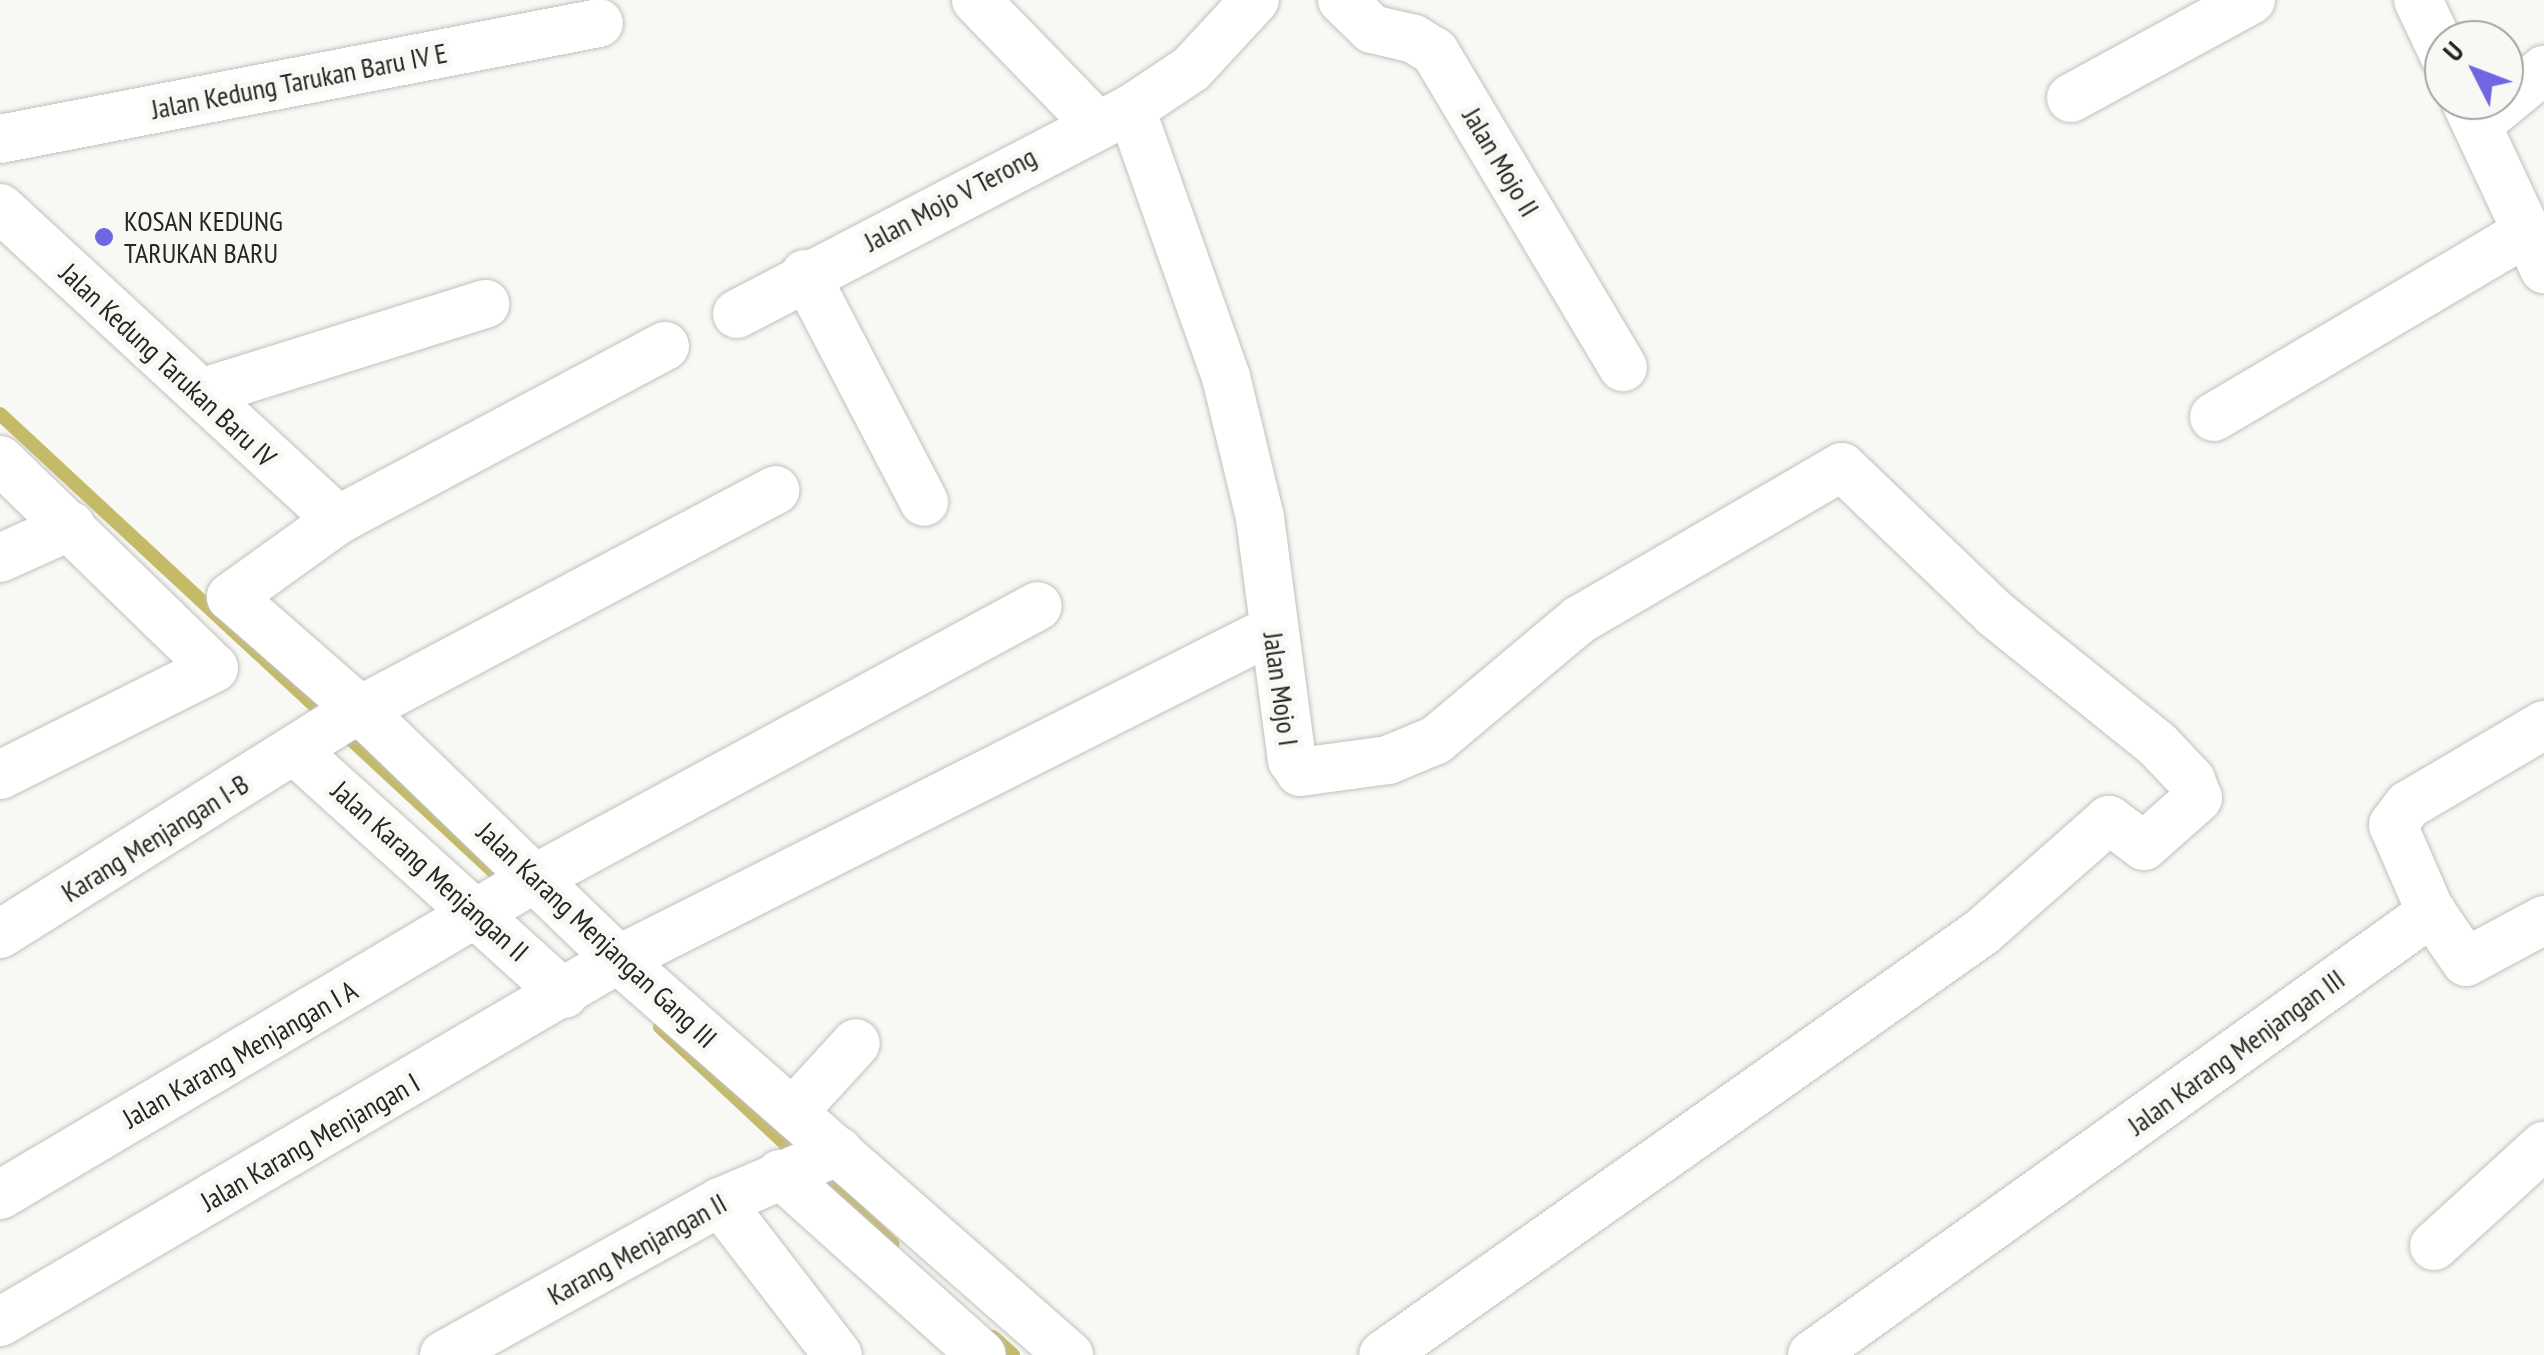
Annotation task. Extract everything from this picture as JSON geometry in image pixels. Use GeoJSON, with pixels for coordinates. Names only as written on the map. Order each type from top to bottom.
{"type":"FeatureCollection","features":[{"type":"Feature","properties":{"kind":"street"},"geometry":{"type":"LineString","coordinates":[[976,0],[1113,116]]}},
{"type":"Feature","properties":{"kind":"street","name":"Jalan Mojo V Terong"},"geometry":{"type":"LineString","coordinates":[[737,314],[805,274],[1113,116],[1191,69],[1255,0]]}},
{"type":"Feature","properties":{"kind":"street","name":"Jalan Mojo II"},"geometry":{"type":"LineString","coordinates":[[1342,0],[1372,29],[1414,39],[1436,52],[1623,367]]}},
{"type":"Feature","properties":{"kind":"street"},"geometry":{"type":"LineString","coordinates":[[2071,98],[2251,0]]}},
{"type":"Feature","properties":{"kind":"street","name":"Jalan Kedung Tarukan Baru IV E"},"geometry":{"type":"LineString","coordinates":[[0,140],[599,23]]}},
{"type":"Feature","properties":{"kind":"street","name":"Jalan Mojo I"},"geometry":{"type":"LineString","coordinates":[[1113,116],[1226,377],[1260,518],[1272,630],[1294,767],[1307,774],[1388,760],[1460,726],[1579,620],[1842,467],[1994,613],[2157,744],[2198,798],[2144,846],[2109,820],[1982,932],[1383,1355]]}},
{"type":"Feature","properties":{"kind":"street"},"geometry":{"type":"LineString","coordinates":[[2214,417],[2536,243],[2475,120]]}},
{"type":"Feature","properties":{"kind":"street","name":"Jalan Kedung Tarukan Baru IV"},"geometry":{"type":"LineString","coordinates":[[0,208],[338,520]]}},
{"type":"Feature","properties":{"kind":"street"},"geometry":{"type":"LineString","coordinates":[[805,274],[924,502]]}},
{"type":"Feature","properties":{"kind":"street"},"geometry":{"type":"LineString","coordinates":[[202,394],[485,304]]}},
{"type":"Feature","properties":{"kind":"street"},"geometry":{"type":"LineString","coordinates":[[0,775],[148,706],[209,628],[338,520],[664,346]]}},
{"type":"Feature","properties":{"kind":"street","name":"Jalan Karang Menjangan Gang III"},"geometry":{"type":"LineString","coordinates":[[0,460],[71,526],[209,628],[327,730],[531,882],[615,962],[793,1112],[1068,1355]]}},
{"type":"Feature","properties":{"kind":"street","name":"Karang Menjangan I-B"},"geometry":{"type":"LineString","coordinates":[[0,934],[327,730],[775,490]]}},
{"type":"Feature","properties":{"kind":"street"},"geometry":{"type":"LineString","coordinates":[[0,558],[71,526]]}},
{"type":"Feature","properties":{"kind":"street","name":"Jalan Karang Menjangan I A"},"geometry":{"type":"LineString","coordinates":[[0,1195],[531,882],[1038,606]]}},
{"type":"Feature","properties":{"kind":"street","name":"Jalan Karang Menjangan I"},"geometry":{"type":"LineString","coordinates":[[0,1322],[615,962],[1272,630]]}},
{"type":"Feature","properties":{"kind":"street"},"geometry":{"type":"LineString","coordinates":[[2544,724],[2395,818],[2394,831],[2432,912],[2466,962],[2544,920]]}},
{"type":"Feature","properties":{"kind":"street","name":"Jalan Karang Menjangan II"},"geometry":{"type":"LineString","coordinates":[[327,730],[483,912],[567,992]]}},
{"type":"Feature","properties":{"kind":"street","name":"Jalan Karang Menjangan III"},"geometry":{"type":"LineString","coordinates":[[1812,1355],[2432,912]]}},
{"type":"Feature","properties":{"kind":"street"},"geometry":{"type":"LineString","coordinates":[[793,1112],[856,1042]]}},
{"type":"Feature","properties":{"kind":"street"},"geometry":{"type":"LineString","coordinates":[[2434,1246],[2544,1146]]}},
{"type":"Feature","properties":{"kind":"street","name":"Karang Menjangan II"},"geometry":{"type":"LineString","coordinates":[[444,1355],[720,1202],[836,1152]]}},
{"type":"Feature","properties":{"kind":"street"},"geometry":{"type":"LineString","coordinates":[[785,1172],[982,1355]]}},
{"type":"Feature","properties":{"kind":"street"},"geometry":{"type":"LineString","coordinates":[[720,1202],[838,1355]]}},
{"type":"Feature","properties":{"kind":"waterway"},"geometry":{"type":"LineString","coordinates":[[0,414],[509,886]]}},
{"type":"Feature","properties":{"kind":"waterway"},"geometry":{"type":"LineString","coordinates":[[660,1027],[893,1244]]}},
{"type":"Feature","properties":{"kind":"waterway"},"geometry":{"type":"LineString","coordinates":[[993,1337],[1013,1355]]}},
{"type":"Feature","properties":{"kind":"place","name":"KOSAN KEDUNG TARUKAN BARU"},"geometry":{"type":"Point","coordinates":[104,237]}}]}
